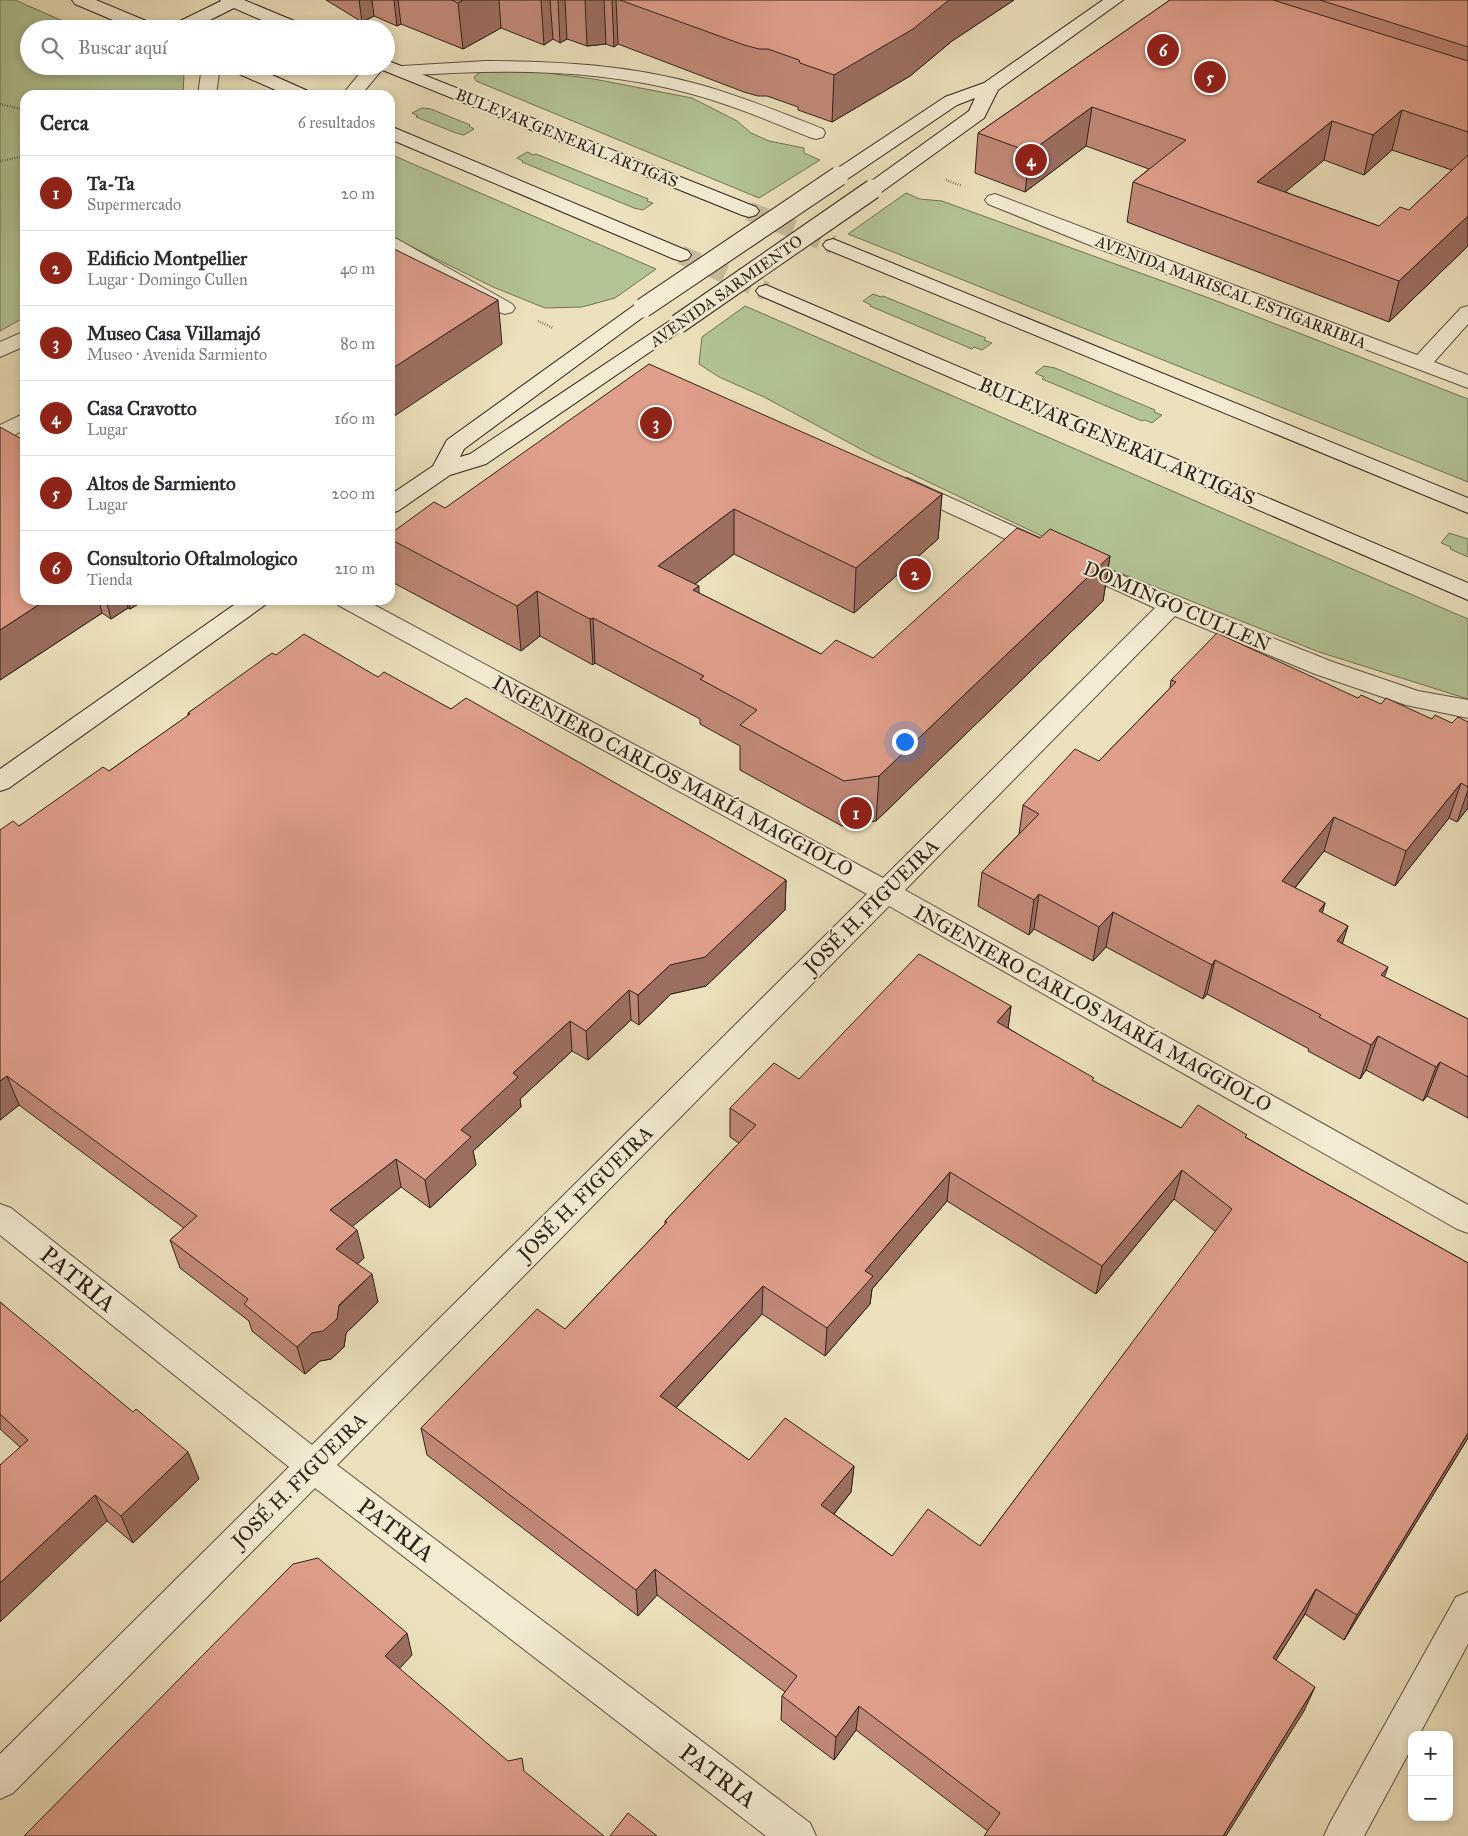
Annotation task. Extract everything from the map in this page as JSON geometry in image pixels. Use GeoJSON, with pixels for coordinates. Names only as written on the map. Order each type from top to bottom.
{"type":"FeatureCollection","features":[{"type":"Feature","properties":{"kind":"street"},"geometry":{"type":"LineString","coordinates":[[81,0],[129,20]]}},
{"type":"Feature","properties":{"kind":"street","name":"AVENIDA SARMIENTO"},"geometry":{"type":"LineString","coordinates":[[442,470],[455,444],[643,308],[951,101],[990,87],[1114,0]]}},
{"type":"Feature","properties":{"kind":"street"},"geometry":{"type":"LineString","coordinates":[[195,20],[232,1],[277,20]]}},
{"type":"Feature","properties":{"kind":"street"},"geometry":{"type":"LineString","coordinates":[[395,68],[518,65],[627,74],[733,100],[816,133]]}},
{"type":"Feature","properties":{"kind":"street","name":"BULEVAR GENERAL ARTIGAS"},"geometry":{"type":"LineString","coordinates":[[395,68],[748,211]]}},
{"type":"Feature","properties":{"kind":"street"},"geometry":{"type":"LineString","coordinates":[[208,90],[210,75]]}},
{"type":"Feature","properties":{"kind":"street"},"geometry":{"type":"LineString","coordinates":[[256,75],[291,90]]}},
{"type":"Feature","properties":{"kind":"street"},"geometry":{"type":"LineString","coordinates":[[355,90],[368,75]]}},
{"type":"Feature","properties":{"kind":"street","name":"AVENIDA SARMIENTO"},"geometry":{"type":"LineString","coordinates":[[395,503],[442,470],[478,459],[873,189],[977,114],[990,87]]}},
{"type":"Feature","properties":{"kind":"street"},"geometry":{"type":"LineString","coordinates":[[395,134],[681,255]]}},
{"type":"Feature","properties":{"kind":"street","name":"AVENIDA MARISCAL ESTIGARRIBIA"},"geometry":{"type":"LineString","coordinates":[[994,200],[1468,382]]}},
{"type":"Feature","properties":{"kind":"street"},"geometry":{"type":"LineString","coordinates":[[833,245],[1468,506]]}},
{"type":"Feature","properties":{"kind":"street"},"geometry":{"type":"LineString","coordinates":[[395,246],[505,308]]}},
{"type":"Feature","properties":{"kind":"street","name":"BULEVAR GENERAL ARTIGAS"},"geometry":{"type":"LineString","coordinates":[[766,291],[1468,592]]}},
{"type":"Feature","properties":{"kind":"street"},"geometry":{"type":"LineString","coordinates":[[1420,364],[1468,312]]}},
{"type":"Feature","properties":{"kind":"street"},"geometry":{"type":"LineString","coordinates":[[0,351],[20,340]]}},
{"type":"Feature","properties":{"kind":"street"},"geometry":{"type":"LineString","coordinates":[[0,411],[20,421]]}},
{"type":"Feature","properties":{"kind":"street"},"geometry":{"type":"LineString","coordinates":[[0,434],[20,424]]}},
{"type":"Feature","properties":{"kind":"street","name":"DOMINGO CULLEN"},"geometry":{"type":"LineString","coordinates":[[883,474],[1171,606],[1324,668],[1415,699],[1468,709]]}},
{"type":"Feature","properties":{"kind":"street"},"geometry":{"type":"LineString","coordinates":[[0,782],[250,605]]}},
{"type":"Feature","properties":{"kind":"street","name":"INGENIERO CARLOS MARÍA MAGGIOLO"},"geometry":{"type":"LineString","coordinates":[[355,605],[885,891],[1468,1220]]}},
{"type":"Feature","properties":{"kind":"street","name":"JOSÉ H. FIGUEIRA"},"geometry":{"type":"LineString","coordinates":[[0,1780],[1171,606]]}},
{"type":"Feature","properties":{"kind":"street","name":"PATRIA"},"geometry":{"type":"LineString","coordinates":[[0,1217],[313,1466],[797,1836]]}},
{"type":"Feature","properties":{"kind":"street"},"geometry":{"type":"LineString","coordinates":[[1343,1836],[1468,1609]]}},
{"type":"Feature","properties":{"kind":"path"},"geometry":{"type":"LineString","coordinates":[[0,104],[20,109]]}},
{"type":"Feature","properties":{"kind":"path"},"geometry":{"type":"LineString","coordinates":[[0,161],[20,157]]}},
{"type":"Feature","properties":{"kind":"green space"},"geometry":{"type":"Polygon","coordinates":[[[0,0],[15,0],[61,20],[20,20],[20,75],[184,75],[183,90],[20,90],[20,320],[0,331],[0,0]]]}},
{"type":"Feature","properties":{"kind":"green space"},"geometry":{"type":"Polygon","coordinates":[[[516,69],[594,79],[692,98],[737,121],[751,133],[769,141],[804,148],[804,153],[820,160],[759,198],[476,81],[474,77],[482,71],[516,69]]]}},
{"type":"Feature","properties":{"kind":"green space"},"geometry":{"type":"Polygon","coordinates":[[[422,108],[431,109],[470,125],[474,129],[464,135],[456,133],[416,117],[418,116],[412,113],[422,108]]]}},
{"type":"Feature","properties":{"kind":"green space"},"geometry":{"type":"Polygon","coordinates":[[[527,152],[648,199],[647,201],[653,203],[643,210],[634,208],[522,162],[517,158],[527,152]]]}},
{"type":"Feature","properties":{"kind":"green space"},"geometry":{"type":"Polygon","coordinates":[[[395,156],[656,269],[615,298],[582,307],[545,308],[493,287],[395,238],[395,156]]]}},
{"type":"Feature","properties":{"kind":"green space"},"geometry":{"type":"Polygon","coordinates":[[[906,193],[920,199],[942,201],[1209,298],[1468,399],[1468,482],[848,234],[906,193]]]}},
{"type":"Feature","properties":{"kind":"green space"},"geometry":{"type":"Polygon","coordinates":[[[873,294],[883,296],[986,338],[984,340],[992,343],[982,350],[974,347],[972,349],[870,306],[863,301],[873,294]]]}},
{"type":"Feature","properties":{"kind":"green space"},"geometry":{"type":"Polygon","coordinates":[[[745,306],[1468,619],[1468,699],[1319,652],[1113,570],[872,455],[764,397],[719,377],[699,364],[702,337],[745,306]]]}},
{"type":"Feature","properties":{"kind":"green space"},"geometry":{"type":"Polygon","coordinates":[[[1044,366],[1055,368],[1155,410],[1154,412],[1162,415],[1152,423],[1145,420],[1142,421],[1042,379],[1044,377],[1035,373],[1044,366]]]}},
{"type":"Feature","properties":{"kind":"green space"},"geometry":{"type":"Polygon","coordinates":[[[1449,533],[1468,539],[1468,557],[1441,543],[1449,533]]]}},
{"type":"Feature","properties":{"kind":"building"},"geometry":{"type":"Polygon","coordinates":[[[452,0],[463,0],[458,3],[452,0]]]}},
{"type":"Feature","properties":{"kind":"building"},"geometry":{"type":"Polygon","coordinates":[[[620,0],[949,0],[913,29],[834,75],[768,49],[744,45],[620,0]]]}},
{"type":"Feature","properties":{"kind":"building"},"geometry":{"type":"Polygon","coordinates":[[[1170,0],[1273,0],[1468,61],[1468,132],[1402,110],[1373,135],[1332,121],[1257,182],[1379,226],[1400,207],[1409,210],[1468,155],[1468,216],[1399,281],[1133,182],[1186,140],[1092,107],[1030,152],[978,133],[1170,0]]]}},
{"type":"Feature","properties":{"kind":"building"},"geometry":{"type":"Polygon","coordinates":[[[1320,0],[1468,0],[1468,47],[1320,0]]]}},
{"type":"Feature","properties":{"kind":"building"},"geometry":{"type":"Polygon","coordinates":[[[395,249],[498,300],[395,367],[395,249]]]}},
{"type":"Feature","properties":{"kind":"building"},"geometry":{"type":"Polygon","coordinates":[[[649,364],[942,494],[856,568],[734,509],[658,566],[699,586],[693,590],[821,654],[836,640],[873,658],[1017,528],[1040,538],[1050,529],[1110,556],[879,776],[844,781],[740,725],[757,710],[700,679],[704,676],[537,591],[517,606],[395,542],[395,530],[434,502],[445,508],[649,364]]]}},
{"type":"Feature","properties":{"kind":"building"},"geometry":{"type":"Polygon","coordinates":[[[0,427],[20,438],[20,605],[38,605],[0,630],[0,427]]]}},
{"type":"Feature","properties":{"kind":"building"},"geometry":{"type":"Polygon","coordinates":[[[1217,633],[1358,698],[1361,695],[1381,704],[1386,698],[1432,719],[1435,715],[1452,723],[1458,717],[1468,722],[1468,787],[1461,783],[1406,851],[1334,817],[1282,881],[1325,903],[1319,911],[1348,926],[1337,941],[1388,967],[1381,975],[1468,1019],[1468,1077],[1440,1062],[1436,1067],[1378,1036],[1371,1045],[1319,1017],[1321,1015],[1215,960],[1212,965],[1113,912],[1099,927],[1039,894],[1034,900],[982,872],[1039,814],[1023,805],[1075,749],[1099,761],[1176,682],[1171,680],[1217,633]]]}},
{"type":"Feature","properties":{"kind":"building"},"geometry":{"type":"Polygon","coordinates":[[[304,634],[378,677],[384,672],[451,709],[466,698],[786,880],[705,957],[670,965],[638,995],[629,990],[586,1031],[570,1021],[513,1073],[518,1077],[461,1130],[471,1137],[425,1180],[396,1159],[330,1210],[357,1230],[336,1249],[372,1274],[339,1305],[337,1319],[323,1331],[312,1333],[297,1347],[244,1304],[248,1299],[170,1240],[197,1216],[7,1076],[0,1081],[0,830],[13,821],[19,826],[103,767],[109,771],[272,653],[276,655],[304,634]]]}},
{"type":"Feature","properties":{"kind":"building"},"geometry":{"type":"Polygon","coordinates":[[[919,954],[1011,1006],[997,1022],[1094,1078],[1092,1080],[1181,1128],[1198,1105],[1247,1135],[1245,1137],[1468,1263],[1468,1433],[1357,1615],[1316,1589],[1273,1658],[1315,1687],[1223,1836],[984,1836],[1000,1813],[859,1706],[836,1737],[782,1696],[797,1676],[655,1569],[636,1590],[421,1428],[537,1309],[565,1329],[756,1125],[730,1108],[774,1063],[799,1079],[919,954]],[[1182,1170],[1102,1266],[950,1172],[865,1271],[873,1276],[827,1328],[763,1286],[660,1396],[749,1460],[785,1418],[854,1466],[821,1505],[892,1556],[928,1509],[980,1546],[1232,1209],[1182,1170]]]}},
{"type":"Feature","properties":{"kind":"building"},"geometry":{"type":"Polygon","coordinates":[[[0,1302],[133,1412],[136,1409],[188,1452],[121,1516],[95,1495],[0,1583],[0,1465],[28,1440],[0,1414],[0,1302]]]}},
{"type":"Feature","properties":{"kind":"building"},"geometry":{"type":"Polygon","coordinates":[[[318,1558],[407,1633],[385,1656],[508,1761],[522,1758],[524,1771],[604,1836],[24,1836],[293,1564],[318,1558]]]}},
{"type":"Feature","properties":{"kind":"building"},"geometry":{"type":"Polygon","coordinates":[[[628,1813],[657,1836],[610,1836],[628,1813]]]}},
{"type":"Feature","properties":{"kind":"tunnel"},"geometry":{"type":"LineString","coordinates":[[749,211],[833,245]]}},
{"type":"Feature","properties":{"kind":"tunnel"},"geometry":{"type":"LineString","coordinates":[[681,255],[766,291]]}},
{"type":"Feature","properties":{"kind":"place","name":"Consultorio Oftalmologico"},"geometry":{"type":"Point","coordinates":[1163,50]}},
{"type":"Feature","properties":{"kind":"place","name":"Altos de Sarmiento"},"geometry":{"type":"Point","coordinates":[1210,77]}},
{"type":"Feature","properties":{"kind":"place","name":"Casa Cravotto"},"geometry":{"type":"Point","coordinates":[1031,160]}},
{"type":"Feature","properties":{"kind":"place","name":"Museo Casa Villamajó"},"geometry":{"type":"Point","coordinates":[656,423]}},
{"type":"Feature","properties":{"kind":"place","name":"Edificio Montpellier"},"geometry":{"type":"Point","coordinates":[915,574]}},
{"type":"Feature","properties":{"kind":"place","name":"Ta-Ta"},"geometry":{"type":"Point","coordinates":[856,813]}}]}
